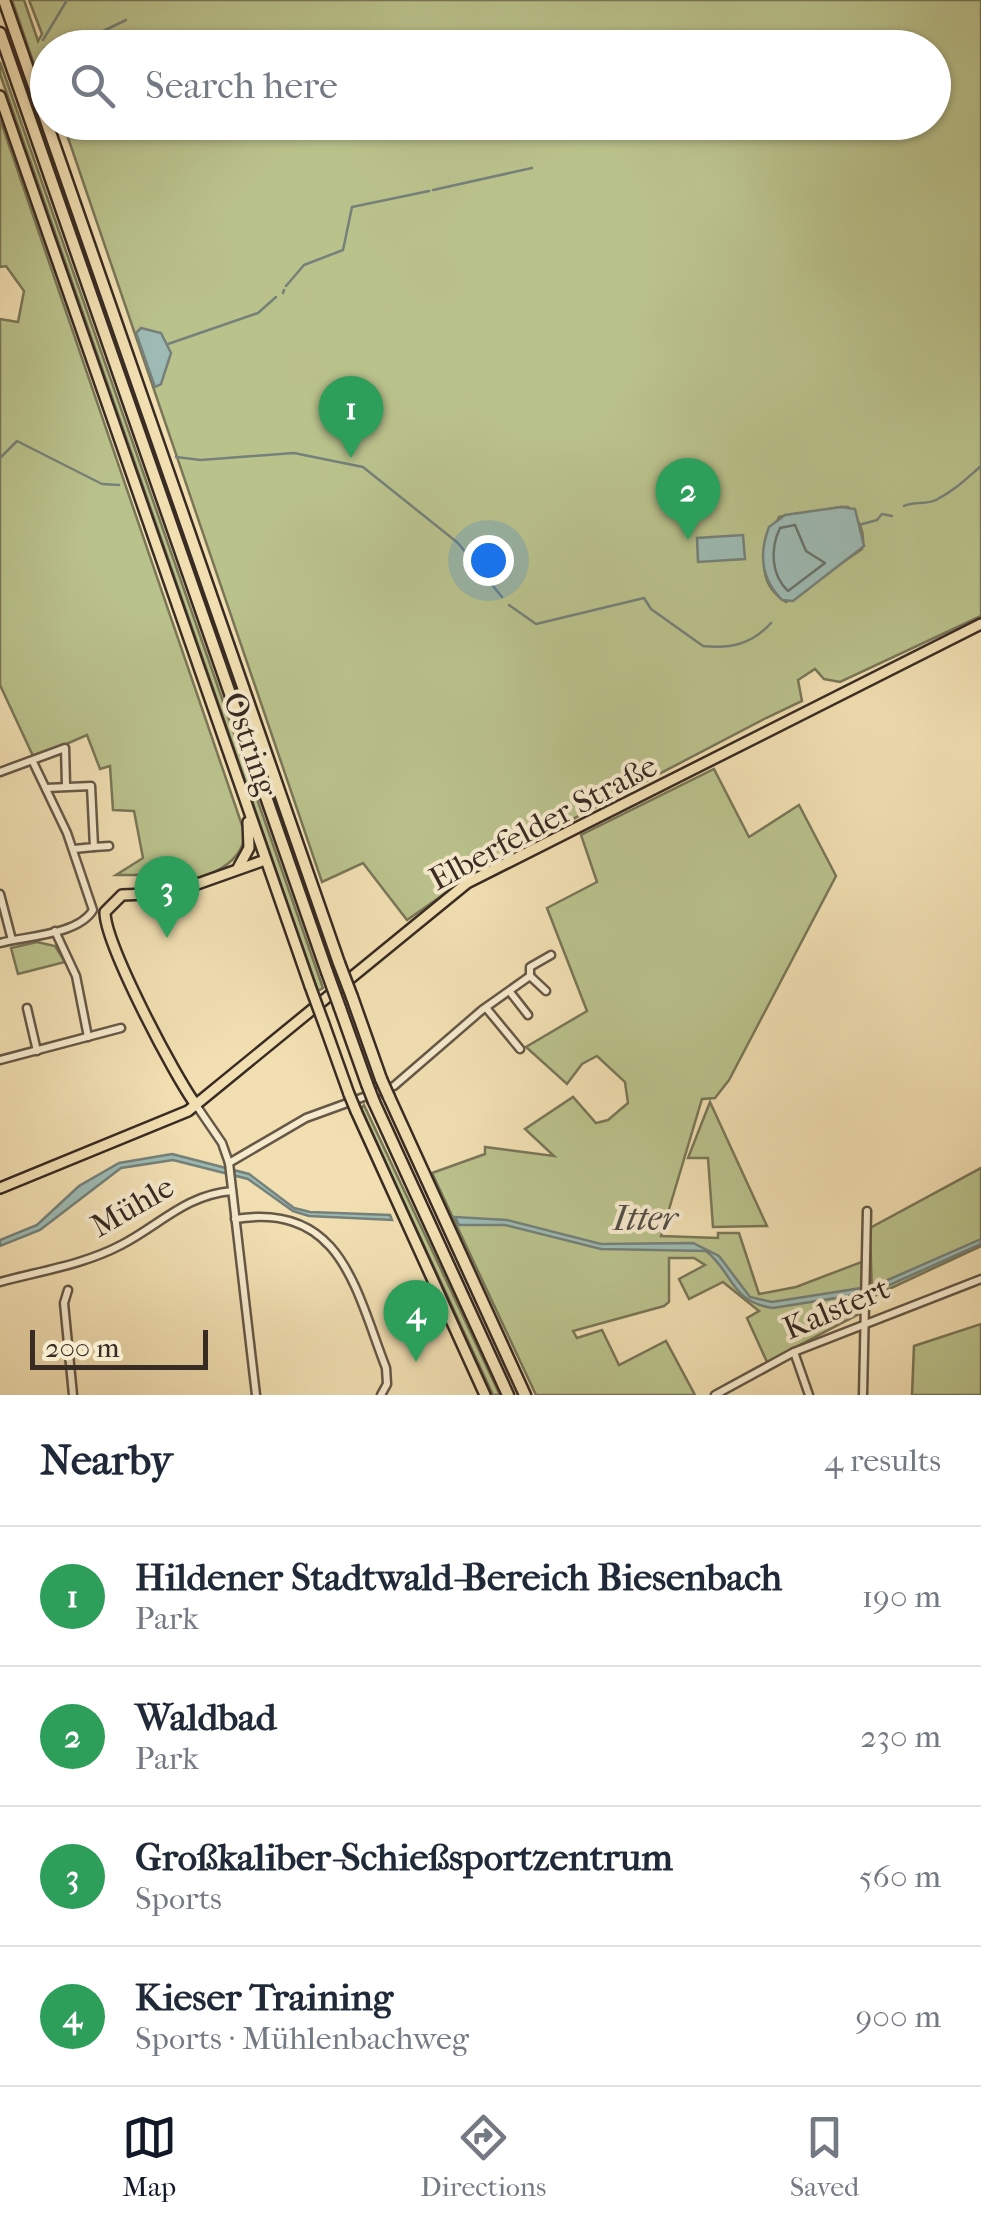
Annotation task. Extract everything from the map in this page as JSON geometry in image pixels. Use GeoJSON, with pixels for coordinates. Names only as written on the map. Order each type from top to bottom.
{"type":"FeatureCollection","features":[{"type":"Feature","properties":{"kind":"highway"},"geometry":{"type":"LineString","coordinates":[[4,0],[30,75]]}},
{"type":"Feature","properties":{"kind":"highway"},"geometry":{"type":"LineString","coordinates":[[0,33],[30,119]]}},
{"type":"Feature","properties":{"kind":"highway"},"geometry":{"type":"LineString","coordinates":[[37,140],[367,1084],[508,1395]]}},
{"type":"Feature","properties":{"kind":"highway"},"geometry":{"type":"LineString","coordinates":[[53,140],[382,1079],[526,1395]]}},
{"type":"Feature","properties":{"kind":"main road","name":"Ostring"},"geometry":{"type":"LineString","coordinates":[[0,96],[246,810],[349,1094],[485,1395]]}},
{"type":"Feature","properties":{"kind":"main road","name":"Elberfelder Straße"},"geometry":{"type":"LineString","coordinates":[[0,1188],[153,1129],[196,1105],[467,884],[981,624]]}},
{"type":"Feature","properties":{"kind":"main road"},"geometry":{"type":"LineString","coordinates":[[236,871],[249,848],[246,810]]}},
{"type":"Feature","properties":{"kind":"main road"},"geometry":{"type":"LineString","coordinates":[[196,1105],[122,960],[105,912],[112,900],[122,895],[172,893],[265,860]]}},
{"type":"Feature","properties":{"kind":"street"},"geometry":{"type":"LineString","coordinates":[[0,772],[66,748],[66,785]]}},
{"type":"Feature","properties":{"kind":"street"},"geometry":{"type":"LineString","coordinates":[[0,943],[55,931],[88,919],[93,910],[74,850],[34,762]]}},
{"type":"Feature","properties":{"kind":"street"},"geometry":{"type":"LineString","coordinates":[[46,788],[91,786],[94,847]]}},
{"type":"Feature","properties":{"kind":"street"},"geometry":{"type":"LineString","coordinates":[[74,850],[109,846]]}},
{"type":"Feature","properties":{"kind":"street"},"geometry":{"type":"LineString","coordinates":[[0,894],[12,940]]}},
{"type":"Feature","properties":{"kind":"street"},"geometry":{"type":"LineString","coordinates":[[55,931],[76,976],[88,1037]]}},
{"type":"Feature","properties":{"kind":"street"},"geometry":{"type":"LineString","coordinates":[[546,991],[530,976],[530,967],[551,955]]}},
{"type":"Feature","properties":{"kind":"street"},"geometry":{"type":"LineString","coordinates":[[230,1170],[306,1118],[394,1086],[530,976]]}},
{"type":"Feature","properties":{"kind":"street"},"geometry":{"type":"LineString","coordinates":[[510,992],[528,1015]]}},
{"type":"Feature","properties":{"kind":"street"},"geometry":{"type":"LineString","coordinates":[[27,1008],[37,1050]]}},
{"type":"Feature","properties":{"kind":"street"},"geometry":{"type":"LineString","coordinates":[[488,1009],[520,1048]]}},
{"type":"Feature","properties":{"kind":"street"},"geometry":{"type":"LineString","coordinates":[[0,1060],[121,1028]]}},
{"type":"Feature","properties":{"kind":"street"},"geometry":{"type":"LineString","coordinates":[[196,1105],[222,1143],[230,1170],[256,1395]]}},
{"type":"Feature","properties":{"kind":"street","name":"Mühle"},"geometry":{"type":"LineString","coordinates":[[0,1282],[92,1257],[122,1245],[192,1199],[232,1191]]}},
{"type":"Feature","properties":{"kind":"street"},"geometry":{"type":"LineString","coordinates":[[863,1395],[867,1211]]}},
{"type":"Feature","properties":{"kind":"street"},"geometry":{"type":"LineString","coordinates":[[235,1219],[294,1219],[331,1244],[386,1368],[387,1384],[381,1395]]}},
{"type":"Feature","properties":{"kind":"street","name":"Kalstert"},"geometry":{"type":"LineString","coordinates":[[715,1395],[794,1352],[981,1278]]}},
{"type":"Feature","properties":{"kind":"street"},"geometry":{"type":"LineString","coordinates":[[68,1290],[64,1303],[74,1395]]}},
{"type":"Feature","properties":{"kind":"street"},"geometry":{"type":"LineString","coordinates":[[794,1352],[809,1395]]}},
{"type":"Feature","properties":{"kind":"green space"},"geometry":{"type":"Polygon","coordinates":[[[12,0],[24,0],[34,30],[30,30],[30,52],[12,0]]]}},
{"type":"Feature","properties":{"kind":"green space"},"geometry":{"type":"Polygon","coordinates":[[[29,0],[981,0],[981,616],[840,682],[824,679],[815,669],[798,680],[802,701],[487,864],[407,920],[363,863],[322,882],[69,140],[951,140],[951,30],[40,30],[29,0]],[[841,507],[779,517],[764,562],[768,584],[775,593],[786,602],[862,549],[861,526],[848,507],[841,507]]]}},
{"type":"Feature","properties":{"kind":"green space"},"geometry":{"type":"Polygon","coordinates":[[[0,62],[323,988],[318,991],[0,74],[0,62]]]}},
{"type":"Feature","properties":{"kind":"green space"},"geometry":{"type":"Polygon","coordinates":[[[0,119],[245,834],[242,846],[227,865],[191,880],[166,885],[156,875],[116,875],[143,858],[134,811],[113,810],[110,766],[100,769],[87,735],[34,758],[0,685],[0,319],[18,322],[24,291],[6,266],[0,267],[0,119]]]}},
{"type":"Feature","properties":{"kind":"green space"},"geometry":{"type":"Polygon","coordinates":[[[714,769],[749,837],[799,805],[836,876],[729,1080],[715,1098],[702,1099],[661,1236],[718,1238],[718,1233],[739,1233],[759,1294],[796,1287],[864,1261],[861,1313],[767,1362],[747,1318],[759,1311],[723,1282],[689,1299],[679,1279],[705,1265],[694,1258],[669,1258],[669,1302],[664,1306],[573,1331],[577,1338],[602,1330],[619,1365],[666,1341],[695,1395],[536,1395],[432,1173],[485,1154],[485,1147],[554,1156],[525,1129],[573,1097],[596,1123],[608,1120],[628,1103],[625,1082],[597,1056],[582,1064],[567,1084],[526,1047],[587,1011],[547,908],[597,882],[581,835],[714,769]]]}},
{"type":"Feature","properties":{"kind":"green space"},"geometry":{"type":"Polygon","coordinates":[[[37,942],[55,946],[65,962],[18,974],[11,948],[37,942]]]}},
{"type":"Feature","properties":{"kind":"green space"},"geometry":{"type":"Polygon","coordinates":[[[710,1102],[767,1226],[713,1227],[708,1158],[688,1158],[710,1102]]]}},
{"type":"Feature","properties":{"kind":"green space"},"geometry":{"type":"Polygon","coordinates":[[[364,1105],[500,1395],[493,1395],[361,1109],[364,1105]]]}},
{"type":"Feature","properties":{"kind":"green space"},"geometry":{"type":"Polygon","coordinates":[[[981,1168],[981,1246],[872,1297],[870,1228],[981,1168]]]}},
{"type":"Feature","properties":{"kind":"green space"},"geometry":{"type":"Polygon","coordinates":[[[981,1324],[981,1395],[912,1395],[914,1346],[981,1324]]]}},
{"type":"Feature","properties":{"kind":"water"},"geometry":{"type":"Polygon","coordinates":[[[141,328],[161,333],[171,353],[161,384],[155,387],[136,333],[141,328]]]}},
{"type":"Feature","properties":{"kind":"water"},"geometry":{"type":"Polygon","coordinates":[[[841,507],[855,509],[864,546],[793,601],[782,600],[764,565],[769,527],[785,515],[841,507]]]}},
{"type":"Feature","properties":{"kind":"water"},"geometry":{"type":"Polygon","coordinates":[[[743,535],[745,559],[698,562],[697,538],[743,535]]]}},
{"type":"Feature","properties":{"kind":"water"},"geometry":{"type":"Polygon","coordinates":[[[172,1154],[249,1174],[294,1208],[390,1215],[392,1220],[309,1216],[293,1211],[248,1179],[173,1160],[121,1168],[40,1230],[0,1246],[0,1240],[37,1225],[79,1186],[119,1163],[172,1154]]]}},
{"type":"Feature","properties":{"kind":"water"},"geometry":{"type":"Polygon","coordinates":[[[455,1217],[507,1220],[601,1244],[693,1243],[719,1256],[750,1297],[772,1302],[874,1286],[981,1239],[981,1244],[874,1292],[773,1308],[748,1300],[706,1251],[601,1249],[505,1225],[459,1225],[455,1217]]]}},
{"type":"Feature","properties":{"kind":"waterway"},"geometry":{"type":"LineString","coordinates":[[49,30],[67,0]]}},
{"type":"Feature","properties":{"kind":"waterway"},"geometry":{"type":"LineString","coordinates":[[105,30],[126,20]]}},
{"type":"Feature","properties":{"kind":"waterway"},"geometry":{"type":"LineString","coordinates":[[433,190],[532,168]]}},
{"type":"Feature","properties":{"kind":"waterway"},"geometry":{"type":"LineString","coordinates":[[286,286],[304,265],[343,250],[352,207],[429,191]]}},
{"type":"Feature","properties":{"kind":"waterway"},"geometry":{"type":"LineString","coordinates":[[168,344],[258,313],[276,297]]}},
{"type":"Feature","properties":{"kind":"waterway"},"geometry":{"type":"LineString","coordinates":[[0,458],[17,441],[102,484],[119,485]]}},
{"type":"Feature","properties":{"kind":"waterway"},"geometry":{"type":"LineString","coordinates":[[176,457],[201,460],[294,453],[363,467],[458,543],[502,597]]}},
{"type":"Feature","properties":{"kind":"waterway"},"geometry":{"type":"LineString","coordinates":[[904,506],[936,500],[981,466]]}},
{"type":"Feature","properties":{"kind":"waterway"},"geometry":{"type":"LineString","coordinates":[[859,525],[877,520],[882,514],[892,516]]}},
{"type":"Feature","properties":{"kind":"waterway"},"geometry":{"type":"LineString","coordinates":[[509,605],[536,624],[644,598],[651,609],[703,646],[713,647],[749,640],[771,623]]}},
{"type":"Feature","properties":{"kind":"place","name":"Hildener Stadtwald-Bereich Biesenbach"},"geometry":{"type":"Point","coordinates":[351,458]}},
{"type":"Feature","properties":{"kind":"place","name":"Waldbad"},"geometry":{"type":"Point","coordinates":[688,540]}},
{"type":"Feature","properties":{"kind":"place","name":"Großkaliber-Schießsportzentrum"},"geometry":{"type":"Point","coordinates":[167,938]}},
{"type":"Feature","properties":{"kind":"place","name":"Kieser Training"},"geometry":{"type":"Point","coordinates":[416,1362]}},
{"type":"Feature","properties":{"kind":"water label","name":"Itter"},"geometry":{"type":"Point","coordinates":[645,1218]}}]}
